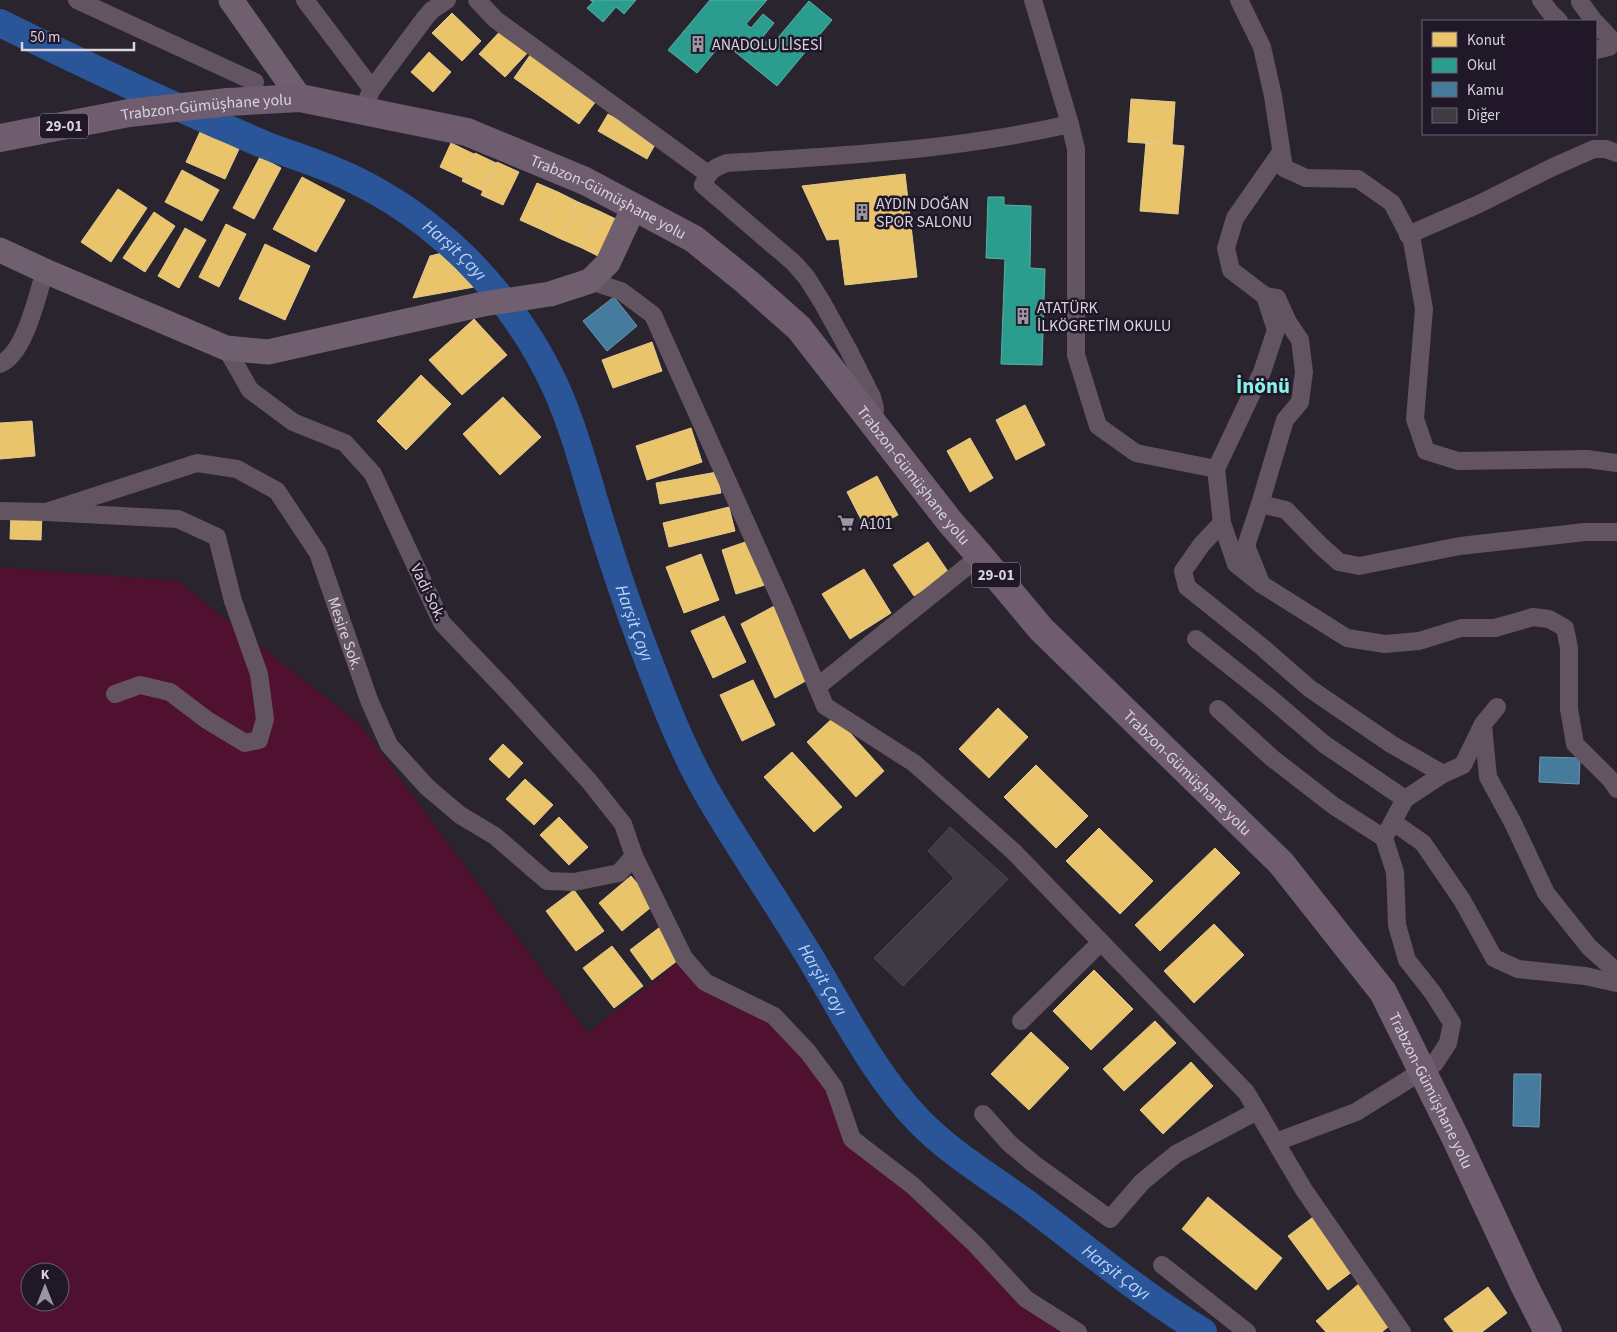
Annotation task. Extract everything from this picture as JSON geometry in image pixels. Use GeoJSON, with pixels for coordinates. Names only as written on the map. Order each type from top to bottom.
{"type":"FeatureCollection","features":[{"type":"Feature","properties":{"kind":"main road","name":"Trabzon-Gümüşhane yolu"},"geometry":{"type":"LineString","coordinates":[[0,138],[129,113],[228,102],[300,98],[367,100],[466,132],[585,180],[694,239],[799,328],[950,522],[1041,629],[1281,863],[1384,992],[1455,1136],[1524,1287],[1548,1332]]}},
{"type":"Feature","properties":{"kind":"street"},"geometry":{"type":"LineString","coordinates":[[77,0],[255,82]]}},
{"type":"Feature","properties":{"kind":"street"},"geometry":{"type":"LineString","coordinates":[[231,0],[300,98]]}},
{"type":"Feature","properties":{"kind":"street"},"geometry":{"type":"LineString","coordinates":[[306,0],[367,100],[425,18],[445,0]]}},
{"type":"Feature","properties":{"kind":"street"},"geometry":{"type":"LineString","coordinates":[[477,0],[496,20],[708,174]]}},
{"type":"Feature","properties":{"kind":"street"},"geometry":{"type":"LineString","coordinates":[[1033,0],[1076,149],[1076,355],[1098,426],[1136,453],[1216,469]]}},
{"type":"Feature","properties":{"kind":"street"},"geometry":{"type":"LineString","coordinates":[[1239,0],[1262,47],[1273,96],[1284,168],[1306,178],[1358,179],[1392,203],[1412,241],[1424,309],[1416,419],[1426,451],[1458,461],[1587,459],[1617,462]]}},
{"type":"Feature","properties":{"kind":"street"},"geometry":{"type":"LineString","coordinates":[[1541,0],[1558,20]]}},
{"type":"Feature","properties":{"kind":"street"},"geometry":{"type":"LineString","coordinates":[[1580,0],[1594,20]]}},
{"type":"Feature","properties":{"kind":"street"},"geometry":{"type":"LineString","coordinates":[[1597,24],[1611,39],[1609,47],[1597,50]]}},
{"type":"Feature","properties":{"kind":"street"},"geometry":{"type":"LineString","coordinates":[[873,425],[875,408],[872,398],[848,348],[807,278],[794,263],[703,185],[708,174],[716,167],[727,163],[911,150],[1028,134],[1070,124]]}},
{"type":"Feature","properties":{"kind":"street"},"geometry":{"type":"LineString","coordinates":[[1408,235],[1479,204],[1594,149],[1606,149],[1617,153]]}},
{"type":"Feature","properties":{"kind":"street"},"geometry":{"type":"LineString","coordinates":[[1261,584],[1246,546],[1285,420],[1300,402],[1304,372],[1300,340],[1288,322],[1277,298],[1265,296],[1231,270],[1226,248],[1234,218],[1281,152]]}},
{"type":"Feature","properties":{"kind":"street"},"geometry":{"type":"LineString","coordinates":[[0,250],[226,348],[268,352],[483,304],[550,294],[590,281],[608,263],[634,207]]}},
{"type":"Feature","properties":{"kind":"street"},"geometry":{"type":"LineString","coordinates":[[0,364],[7,361],[24,338],[45,271]]}},
{"type":"Feature","properties":{"kind":"street"},"geometry":{"type":"LineString","coordinates":[[590,281],[621,291],[653,315],[783,605],[825,706],[914,763],[1013,851],[1246,1092],[1304,1190],[1402,1332]]}},
{"type":"Feature","properties":{"kind":"street"},"geometry":{"type":"LineString","coordinates":[[1265,296],[1276,330],[1262,372],[1216,469],[1222,523],[1236,564],[1261,584],[1347,638],[1385,644],[1419,641],[1461,628],[1495,628],[1533,617],[1549,619],[1565,628],[1569,648],[1569,709],[1575,744],[1611,780],[1617,789]]}},
{"type":"Feature","properties":{"kind":"street","name":"Vadi Sok."},"geometry":{"type":"LineString","coordinates":[[226,348],[250,390],[293,422],[345,443],[373,474],[442,623],[589,781],[623,824],[634,856],[684,958],[705,982],[774,1016],[808,1052],[834,1087],[852,1139],[912,1186],[940,1211],[975,1244],[1026,1299],[1078,1332]]}},
{"type":"Feature","properties":{"kind":"street","name":"Mesire Sok."},"geometry":{"type":"LineString","coordinates":[[46,512],[197,463],[237,469],[277,491],[318,553],[369,700],[389,745],[427,787],[460,815],[495,836],[547,882],[574,882],[619,873],[634,856]]}},
{"type":"Feature","properties":{"kind":"street"},"geometry":{"type":"LineString","coordinates":[[1260,504],[1286,510],[1339,562],[1359,566],[1460,546],[1585,532],[1617,532]]}},
{"type":"Feature","properties":{"kind":"street"},"geometry":{"type":"LineString","coordinates":[[0,511],[178,519],[217,538],[233,601],[259,674],[265,719],[259,740],[245,743],[207,720],[170,692],[140,685],[114,694]]}},
{"type":"Feature","properties":{"kind":"street"},"geometry":{"type":"LineString","coordinates":[[1222,523],[1202,544],[1183,571],[1187,587],[1262,647],[1308,688],[1391,744],[1442,774]]}},
{"type":"Feature","properties":{"kind":"street"},"geometry":{"type":"LineString","coordinates":[[817,686],[980,556]]}},
{"type":"Feature","properties":{"kind":"street"},"geometry":{"type":"LineString","coordinates":[[1196,639],[1324,744],[1405,799]]}},
{"type":"Feature","properties":{"kind":"street"},"geometry":{"type":"LineString","coordinates":[[1384,838],[1405,799],[1442,774],[1463,765],[1483,724],[1496,707]]}},
{"type":"Feature","properties":{"kind":"street"},"geometry":{"type":"LineString","coordinates":[[1218,709],[1272,758],[1295,776],[1334,806],[1384,838],[1395,872],[1397,925],[1407,960],[1433,993],[1452,1023],[1448,1044],[1434,1063],[1356,1112],[1276,1142]]}},
{"type":"Feature","properties":{"kind":"street"},"geometry":{"type":"LineString","coordinates":[[1483,724],[1488,777],[1513,823],[1546,893],[1589,947],[1617,972]]}},
{"type":"Feature","properties":{"kind":"street"},"geometry":{"type":"LineString","coordinates":[[1393,822],[1422,843],[1462,900],[1494,958],[1518,969],[1585,976],[1617,983]]}},
{"type":"Feature","properties":{"kind":"street"},"geometry":{"type":"LineString","coordinates":[[1021,1021],[1101,942]]}},
{"type":"Feature","properties":{"kind":"street"},"geometry":{"type":"LineString","coordinates":[[983,1114],[1009,1143],[1034,1164],[1110,1219],[1142,1182],[1176,1154],[1257,1111]]}},
{"type":"Feature","properties":{"kind":"street"},"geometry":{"type":"LineString","coordinates":[[1162,1265],[1246,1332]]}},
{"type":"Feature","properties":{"kind":"shaded area"},"geometry":{"type":"Polygon","coordinates":[[[0,567],[177,581],[360,724],[588,1033],[684,958],[705,982],[774,1016],[808,1052],[852,1139],[1078,1332],[0,1332],[0,567]]]}},
{"type":"Feature","properties":{"kind":"building: Konut"},"geometry":{"type":"Polygon","coordinates":[[[452,13],[481,41],[462,61],[432,33],[452,13]]]}},
{"type":"Feature","properties":{"kind":"building: Konut"},"geometry":{"type":"Polygon","coordinates":[[[505,26],[531,49],[505,77],[479,54],[505,26]]]}},
{"type":"Feature","properties":{"kind":"building: Konut"},"geometry":{"type":"Polygon","coordinates":[[[533,51],[599,97],[579,124],[514,78],[533,51]]]}},
{"type":"Feature","properties":{"kind":"building: Konut"},"geometry":{"type":"Polygon","coordinates":[[[429,52],[451,72],[433,92],[411,72],[429,52]]]}},
{"type":"Feature","properties":{"kind":"building: Konut"},"geometry":{"type":"Polygon","coordinates":[[[1131,99],[1175,102],[1172,145],[1128,142],[1131,99]]]}},
{"type":"Feature","properties":{"kind":"building: Konut"},"geometry":{"type":"Polygon","coordinates":[[[608,114],[657,141],[647,159],[598,131],[608,114]]]}},
{"type":"Feature","properties":{"kind":"building: Konut"},"geometry":{"type":"Polygon","coordinates":[[[200,132],[239,149],[225,179],[186,162],[200,132]]]}},
{"type":"Feature","properties":{"kind":"building: Konut"},"geometry":{"type":"Polygon","coordinates":[[[1146,142],[1184,146],[1178,214],[1140,211],[1146,142]]]}},
{"type":"Feature","properties":{"kind":"building: Konut"},"geometry":{"type":"Polygon","coordinates":[[[451,143],[474,154],[463,178],[440,167],[451,143]]]}},
{"type":"Feature","properties":{"kind":"building: Konut"},"geometry":{"type":"Polygon","coordinates":[[[475,153],[496,163],[483,191],[462,181],[475,153]]]}},
{"type":"Feature","properties":{"kind":"building: Konut"},"geometry":{"type":"Polygon","coordinates":[[[260,157],[281,168],[254,219],[233,208],[260,157]]]}},
{"type":"Feature","properties":{"kind":"building: Konut"},"geometry":{"type":"Polygon","coordinates":[[[497,162],[519,172],[503,205],[481,195],[497,162]]]}},
{"type":"Feature","properties":{"kind":"building: Konut"},"geometry":{"type":"Polygon","coordinates":[[[182,170],[219,190],[202,221],[165,202],[182,170]]]}},
{"type":"Feature","properties":{"kind":"building: Konut","name":"AYDIN DOĞAN SPOR SALONU"},"geometry":{"type":"Polygon","coordinates":[[[905,174],[917,277],[845,285],[839,239],[827,240],[802,186],[905,174]]]}},
{"type":"Feature","properties":{"kind":"building: Konut"},"geometry":{"type":"Polygon","coordinates":[[[302,177],[345,200],[316,252],[273,229],[302,177]]]}},
{"type":"Feature","properties":{"kind":"building: Konut"},"geometry":{"type":"Polygon","coordinates":[[[537,183],[558,192],[540,229],[520,220],[537,183]]]}},
{"type":"Feature","properties":{"kind":"building: Konut"},"geometry":{"type":"Polygon","coordinates":[[[118,189],[147,208],[111,262],[81,242],[118,189]]]}},
{"type":"Feature","properties":{"kind":"building: Konut"},"geometry":{"type":"Polygon","coordinates":[[[558,192],[578,202],[561,239],[540,229],[558,192]]]}},
{"type":"Feature","properties":{"kind":"building: Konut"},"geometry":{"type":"Polygon","coordinates":[[[578,202],[599,211],[582,248],[561,239],[578,202]]]}},
{"type":"Feature","properties":{"kind":"building: Konut"},"geometry":{"type":"Polygon","coordinates":[[[599,211],[620,221],[602,258],[582,248],[599,211]]]}},
{"type":"Feature","properties":{"kind":"building: Konut"},"geometry":{"type":"Polygon","coordinates":[[[154,212],[175,226],[145,272],[123,258],[154,212]]]}},
{"type":"Feature","properties":{"kind":"building: Konut"},"geometry":{"type":"Polygon","coordinates":[[[226,224],[246,234],[219,287],[199,277],[226,224]]]}},
{"type":"Feature","properties":{"kind":"building: Konut"},"geometry":{"type":"Polygon","coordinates":[[[185,228],[206,240],[179,288],[158,276],[185,228]]]}},
{"type":"Feature","properties":{"kind":"building: Konut"},"geometry":{"type":"Polygon","coordinates":[[[265,244],[310,266],[285,320],[239,299],[265,244]]]}},
{"type":"Feature","properties":{"kind":"building: Konut"},"geometry":{"type":"Polygon","coordinates":[[[450,251],[480,286],[413,298],[430,256],[450,251]]]}},
{"type":"Feature","properties":{"kind":"building: Konut"},"geometry":{"type":"Polygon","coordinates":[[[474,319],[507,355],[462,395],[429,360],[474,319]]]}},
{"type":"Feature","properties":{"kind":"building: Konut"},"geometry":{"type":"Polygon","coordinates":[[[652,342],[662,371],[613,388],[602,360],[652,342]]]}},
{"type":"Feature","properties":{"kind":"building: Konut"},"geometry":{"type":"Polygon","coordinates":[[[421,375],[451,404],[406,450],[377,421],[421,375]]]}},
{"type":"Feature","properties":{"kind":"building: Konut"},"geometry":{"type":"Polygon","coordinates":[[[503,397],[541,437],[500,475],[463,434],[503,397]]]}},
{"type":"Feature","properties":{"kind":"building: Konut"},"geometry":{"type":"Polygon","coordinates":[[[1025,405],[1045,445],[1016,460],[996,420],[1025,405]]]}},
{"type":"Feature","properties":{"kind":"building: Konut"},"geometry":{"type":"Polygon","coordinates":[[[32,421],[35,456],[0,459],[0,423],[32,421]]]}},
{"type":"Feature","properties":{"kind":"building: Konut"},"geometry":{"type":"Polygon","coordinates":[[[691,428],[702,462],[647,480],[636,446],[691,428]]]}},
{"type":"Feature","properties":{"kind":"building: Konut"},"geometry":{"type":"Polygon","coordinates":[[[970,438],[993,478],[970,492],[947,451],[970,438]]]}},
{"type":"Feature","properties":{"kind":"building: Konut"},"geometry":{"type":"Polygon","coordinates":[[[717,472],[721,493],[660,504],[656,483],[717,472]]]}},
{"type":"Feature","properties":{"kind":"building: Konut"},"geometry":{"type":"Polygon","coordinates":[[[877,476],[898,515],[867,531],[847,492],[877,476]]]}},
{"type":"Feature","properties":{"kind":"building: Konut"},"geometry":{"type":"Polygon","coordinates":[[[729,507],[735,531],[669,547],[663,523],[729,507]]]}},
{"type":"Feature","properties":{"kind":"building: Konut"},"geometry":{"type":"Polygon","coordinates":[[[11,514],[42,514],[41,540],[10,539],[11,514]]]}},
{"type":"Feature","properties":{"kind":"building: Konut"},"geometry":{"type":"Polygon","coordinates":[[[754,539],[768,584],[736,594],[722,550],[754,539]]]}},
{"type":"Feature","properties":{"kind":"building: Konut"},"geometry":{"type":"Polygon","coordinates":[[[928,542],[949,573],[914,596],[893,565],[928,542]]]}},
{"type":"Feature","properties":{"kind":"building: Konut"},"geometry":{"type":"Polygon","coordinates":[[[701,554],[719,600],[684,613],[666,567],[701,554]]]}},
{"type":"Feature","properties":{"kind":"building: Konut"},"geometry":{"type":"Polygon","coordinates":[[[864,569],[891,613],[850,639],[822,594],[864,569]]]}},
{"type":"Feature","properties":{"kind":"building: Konut"},"geometry":{"type":"Polygon","coordinates":[[[778,604],[811,678],[775,698],[741,624],[778,604]]]}},
{"type":"Feature","properties":{"kind":"building: Konut"},"geometry":{"type":"Polygon","coordinates":[[[724,616],[746,662],[713,678],[691,631],[724,616]]]}},
{"type":"Feature","properties":{"kind":"building: Konut"},"geometry":{"type":"Polygon","coordinates":[[[753,680],[775,725],[742,741],[720,695],[753,680]]]}},
{"type":"Feature","properties":{"kind":"building: Konut"},"geometry":{"type":"Polygon","coordinates":[[[998,708],[1028,737],[989,778],[959,749],[998,708]]]}},
{"type":"Feature","properties":{"kind":"building: Konut"},"geometry":{"type":"Polygon","coordinates":[[[835,716],[884,771],[856,797],[807,742],[835,716]]]}},
{"type":"Feature","properties":{"kind":"building: Konut"},"geometry":{"type":"Polygon","coordinates":[[[503,744],[523,763],[509,778],[489,759],[503,744]]]}},
{"type":"Feature","properties":{"kind":"building: Konut"},"geometry":{"type":"Polygon","coordinates":[[[792,752],[842,807],[814,832],[764,777],[792,752]]]}},
{"type":"Feature","properties":{"kind":"building: Konut"},"geometry":{"type":"Polygon","coordinates":[[[1036,765],[1088,816],[1056,848],[1004,797],[1036,765]]]}},
{"type":"Feature","properties":{"kind":"building: Konut"},"geometry":{"type":"Polygon","coordinates":[[[525,779],[553,805],[534,825],[506,799],[525,779]]]}},
{"type":"Feature","properties":{"kind":"building: Konut"},"geometry":{"type":"Polygon","coordinates":[[[559,817],[588,847],[569,865],[540,835],[559,817]]]}},
{"type":"Feature","properties":{"kind":"building: Konut"},"geometry":{"type":"Polygon","coordinates":[[[1099,828],[1153,881],[1120,914],[1066,861],[1099,828]]]}},
{"type":"Feature","properties":{"kind":"building: Konut"},"geometry":{"type":"Polygon","coordinates":[[[1215,848],[1240,873],[1160,951],[1135,925],[1215,848]]]}},
{"type":"Feature","properties":{"kind":"building: Konut"},"geometry":{"type":"Polygon","coordinates":[[[631,876],[655,904],[622,931],[599,903],[631,876]]]}},
{"type":"Feature","properties":{"kind":"building: Konut"},"geometry":{"type":"Polygon","coordinates":[[[574,890],[604,931],[576,951],[546,911],[574,890]]]}},
{"type":"Feature","properties":{"kind":"building: Konut"},"geometry":{"type":"Polygon","coordinates":[[[664,924],[686,954],[652,980],[630,950],[664,924]]]}},
{"type":"Feature","properties":{"kind":"building: Konut"},"geometry":{"type":"Polygon","coordinates":[[[1214,924],[1244,955],[1194,1003],[1164,971],[1214,924]]]}},
{"type":"Feature","properties":{"kind":"building: Konut"},"geometry":{"type":"Polygon","coordinates":[[[612,946],[643,986],[614,1008],[583,968],[612,946]]]}},
{"type":"Feature","properties":{"kind":"building: Konut"},"geometry":{"type":"Polygon","coordinates":[[[1094,970],[1133,1009],[1091,1050],[1053,1011],[1094,970]]]}},
{"type":"Feature","properties":{"kind":"building: Konut"},"geometry":{"type":"Polygon","coordinates":[[[1155,1021],[1176,1043],[1124,1091],[1103,1069],[1155,1021]]]}},
{"type":"Feature","properties":{"kind":"building: Konut"},"geometry":{"type":"Polygon","coordinates":[[[1031,1032],[1069,1068],[1029,1110],[991,1074],[1031,1032]]]}},
{"type":"Feature","properties":{"kind":"building: Konut"},"geometry":{"type":"Polygon","coordinates":[[[1191,1062],[1213,1086],[1163,1134],[1140,1110],[1191,1062]]]}},
{"type":"Feature","properties":{"kind":"building: Konut"},"geometry":{"type":"Polygon","coordinates":[[[1208,1197],[1282,1258],[1256,1290],[1182,1229],[1208,1197]]]}},
{"type":"Feature","properties":{"kind":"building: Konut"},"geometry":{"type":"Polygon","coordinates":[[[1317,1214],[1357,1268],[1328,1290],[1288,1236],[1317,1214]]]}},
{"type":"Feature","properties":{"kind":"building: Konut"},"geometry":{"type":"Polygon","coordinates":[[[1361,1282],[1395,1321],[1382,1332],[1326,1332],[1316,1321],[1361,1282]]]}},
{"type":"Feature","properties":{"kind":"building: Konut"},"geometry":{"type":"Polygon","coordinates":[[[1488,1287],[1507,1313],[1482,1332],[1454,1332],[1444,1319],[1488,1287]]]}},
{"type":"Feature","properties":{"kind":"building: Okul"},"geometry":{"type":"Polygon","coordinates":[[[590,0],[636,0],[624,14],[616,7],[603,22],[587,8],[593,2],[590,0]]]}},
{"type":"Feature","properties":{"kind":"building: Okul","name":"ANADOLU LİSESİ"},"geometry":{"type":"Polygon","coordinates":[[[710,0],[767,0],[746,24],[751,28],[763,14],[774,23],[762,38],[771,46],[809,1],[832,20],[777,86],[723,42],[697,73],[668,50],[710,0]]]}},
{"type":"Feature","properties":{"kind":"building: Okul","name":"ATATÜRK İLKÖGRETİM OKULU"},"geometry":{"type":"Polygon","coordinates":[[[988,197],[1004,197],[1004,205],[1031,206],[1030,268],[1045,269],[1042,365],[1001,364],[1005,259],[986,258],[988,197]]]}},
{"type":"Feature","properties":{"kind":"building: Kamu"},"geometry":{"type":"Polygon","coordinates":[[[614,297],[637,326],[607,351],[583,321],[614,297]]]}},
{"type":"Feature","properties":{"kind":"building: Kamu"},"geometry":{"type":"Polygon","coordinates":[[[1540,757],[1580,758],[1579,784],[1539,782],[1540,757]]]}},
{"type":"Feature","properties":{"kind":"building: Kamu"},"geometry":{"type":"Polygon","coordinates":[[[1514,1074],[1541,1074],[1539,1127],[1513,1126],[1514,1074]]]}},
{"type":"Feature","properties":{"kind":"building: Diğer"},"geometry":{"type":"Polygon","coordinates":[[[950,827],[1008,879],[903,986],[874,958],[954,878],[928,851],[950,827]]]}},
{"type":"Feature","properties":{"kind":"waterway","name":"Harşit Çayı"},"geometry":{"type":"LineString","coordinates":[[0,23],[193,114],[266,145],[334,170],[367,186],[426,224],[479,272],[516,319],[538,353],[556,388],[576,440],[607,543],[634,623],[666,706],[689,757],[718,810],[810,957],[873,1063],[902,1102],[942,1142],[1022,1200],[1133,1285],[1203,1332]]}},
{"type":"Feature","properties":{"kind":"place","name":"ANADOLU LİSESİ"},"geometry":{"type":"Point","coordinates":[698,44]}},
{"type":"Feature","properties":{"kind":"place","name":"AYDIN DOĞAN SPOR SALONU"},"geometry":{"type":"Point","coordinates":[862,212]}},
{"type":"Feature","properties":{"kind":"place","name":"ATATÜRK İLKÖGRETİM OKULU"},"geometry":{"type":"Point","coordinates":[1023,316]}},
{"type":"Feature","properties":{"kind":"place","name":"A101"},"geometry":{"type":"Point","coordinates":[846,523]}},
{"type":"Feature","properties":{"kind":"district","name":"İnönü"},"geometry":{"type":"Point","coordinates":[1263,386]}}]}
